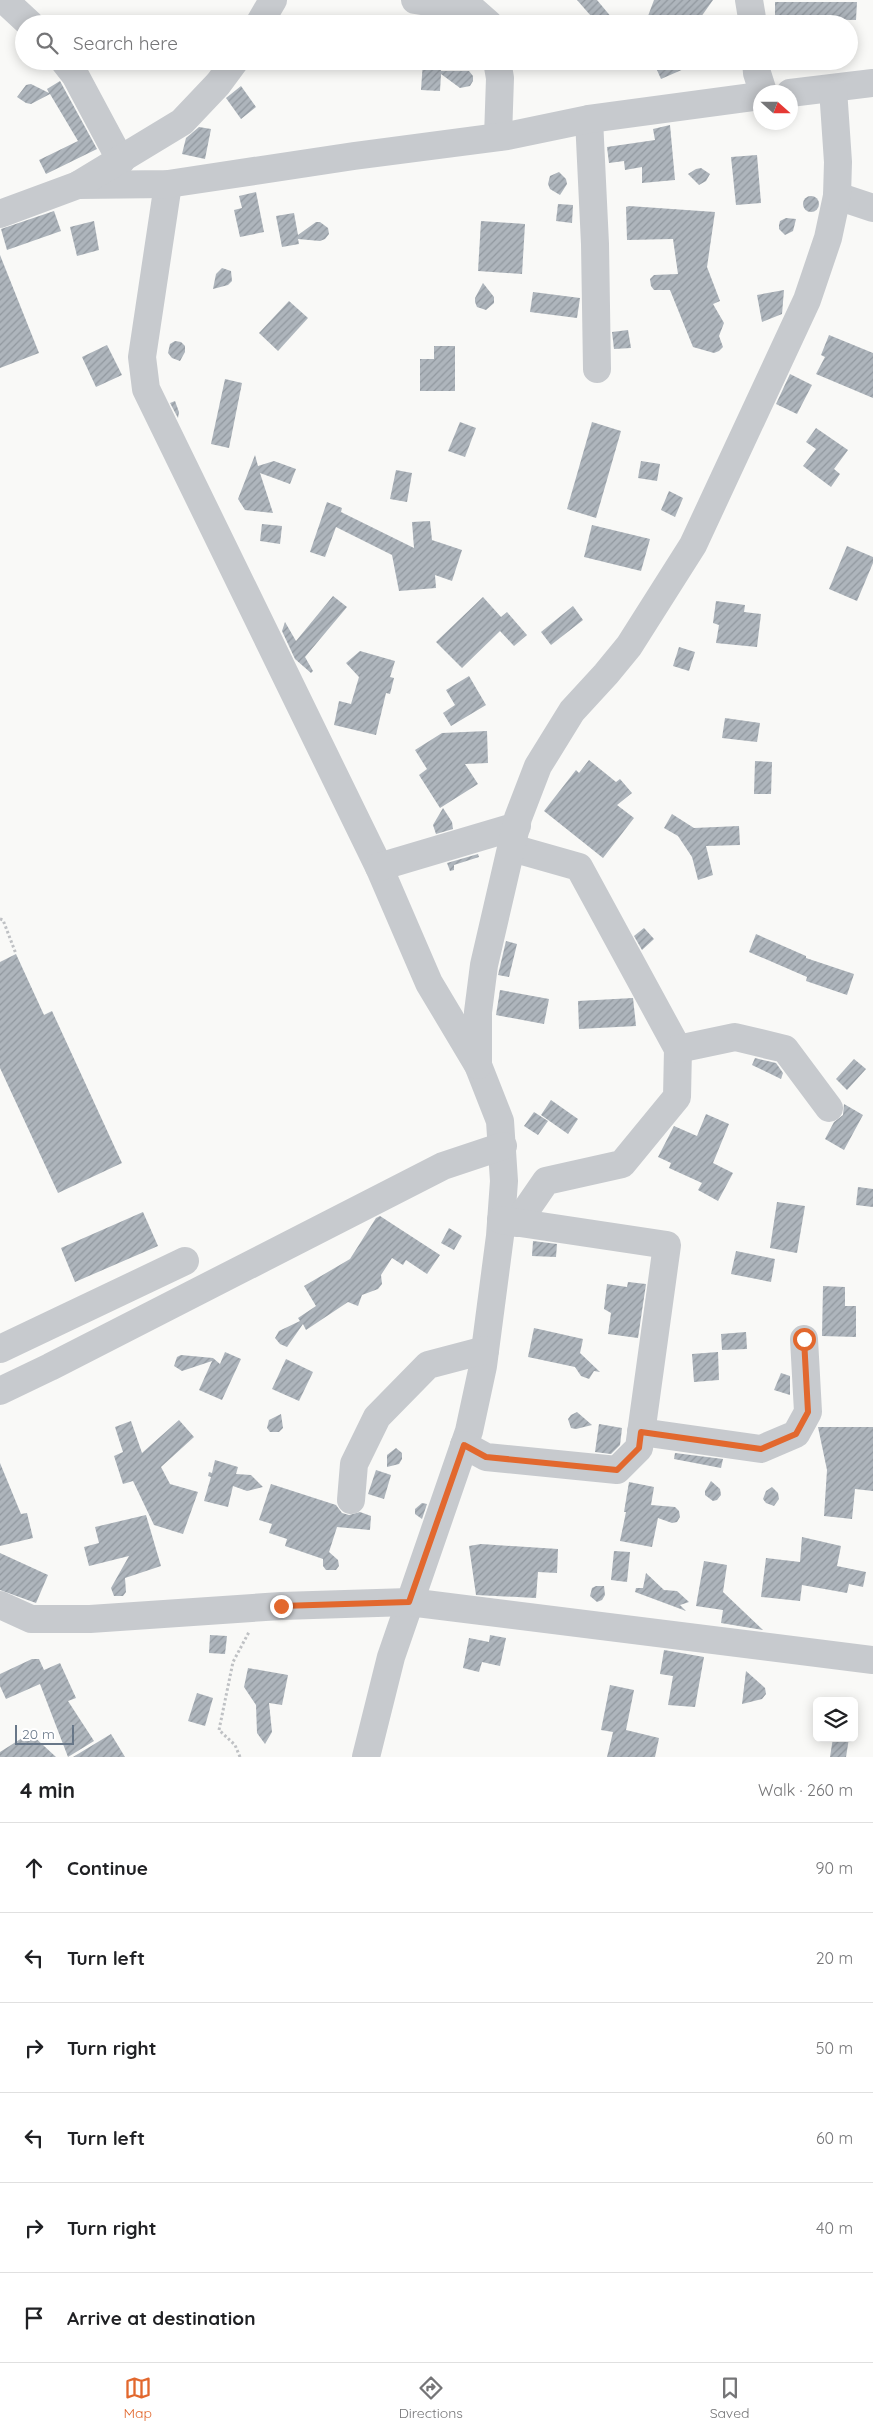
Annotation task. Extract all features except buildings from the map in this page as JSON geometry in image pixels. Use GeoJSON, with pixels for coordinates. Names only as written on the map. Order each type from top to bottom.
{"type":"FeatureCollection","features":[{"type":"Feature","properties":{"kind":"street"},"geometry":{"type":"LineString","coordinates":[[4,0],[20,15]]}},
{"type":"Feature","properties":{"kind":"street"},"geometry":{"type":"LineString","coordinates":[[264,15],[273,0]]}},
{"type":"Feature","properties":{"kind":"street"},"geometry":{"type":"LineString","coordinates":[[415,0],[472,9],[479,15]]}},
{"type":"Feature","properties":{"kind":"street"},"geometry":{"type":"LineString","coordinates":[[749,0],[752,15]]}},
{"type":"Feature","properties":{"kind":"street"},"geometry":{"type":"LineString","coordinates":[[72,70],[121,161]]}},
{"type":"Feature","properties":{"kind":"street"},"geometry":{"type":"LineString","coordinates":[[0,214],[78,186],[121,161],[182,122],[218,84],[228,70]]}},
{"type":"Feature","properties":{"kind":"street"},"geometry":{"type":"LineString","coordinates":[[498,137],[499,70]]}},
{"type":"Feature","properties":{"kind":"street"},"geometry":{"type":"LineString","coordinates":[[757,70],[761,85]]}},
{"type":"Feature","properties":{"kind":"street"},"geometry":{"type":"LineString","coordinates":[[798,92],[873,83]]}},
{"type":"Feature","properties":{"kind":"street"},"geometry":{"type":"LineString","coordinates":[[478,1065],[478,1012],[484,966],[514,837],[538,766],[572,711],[606,674],[628,646],[693,545],[807,300],[828,238],[837,196],[838,162],[833,89]]}},
{"type":"Feature","properties":{"kind":"street"},"geometry":{"type":"LineString","coordinates":[[78,186],[168,184],[498,137],[589,118],[753,97]]}},
{"type":"Feature","properties":{"kind":"street"},"geometry":{"type":"LineString","coordinates":[[589,118],[595,244],[597,369]]}},
{"type":"Feature","properties":{"kind":"street"},"geometry":{"type":"LineString","coordinates":[[168,184],[142,357],[146,390],[379,867],[429,982],[478,1065],[500,1120],[509,1221],[486,1350],[469,1431],[391,1657],[366,1757]]}},
{"type":"Feature","properties":{"kind":"street"},"geometry":{"type":"LineString","coordinates":[[837,196],[873,208]]}},
{"type":"Feature","properties":{"kind":"street"},"geometry":{"type":"LineString","coordinates":[[379,867],[514,837],[579,867],[678,1049],[677,1097],[622,1164],[546,1181],[509,1221]]}},
{"type":"Feature","properties":{"kind":"street"},"geometry":{"type":"LineString","coordinates":[[678,1049],[735,1037],[785,1049],[829,1108]]}},
{"type":"Feature","properties":{"kind":"street"},"geometry":{"type":"LineString","coordinates":[[0,1391],[443,1166],[503,1146]]}},
{"type":"Feature","properties":{"kind":"street"},"geometry":{"type":"LineString","coordinates":[[464,1445],[486,1457],[617,1470],[639,1448],[667,1244],[509,1221]]}},
{"type":"Feature","properties":{"kind":"street"},"geometry":{"type":"LineString","coordinates":[[3,1340],[186,1261]]}},
{"type":"Feature","properties":{"kind":"street"},"geometry":{"type":"LineString","coordinates":[[641,1432],[761,1449],[796,1434],[808,1412],[804,1339]]}},
{"type":"Feature","properties":{"kind":"street"},"geometry":{"type":"LineString","coordinates":[[351,1500],[354,1464],[377,1417],[428,1366],[486,1350]]}},
{"type":"Feature","properties":{"kind":"street"},"geometry":{"type":"LineString","coordinates":[[0,1605],[32,1619],[90,1619],[281,1606],[409,1602],[873,1660]]}},
{"type":"Feature","properties":{"kind":"path"},"geometry":{"type":"LineString","coordinates":[[0,919],[16,954]]}},
{"type":"Feature","properties":{"kind":"path"},"geometry":{"type":"LineString","coordinates":[[240,1757],[235,1745],[219,1730],[232,1662],[247,1633],[254,1629]]}},
{"type":"Feature","properties":{"kind":"route"},"geometry":{"type":"LineString","coordinates":[[281,1606],[409,1602],[464,1445],[486,1457],[617,1470],[639,1448],[641,1432],[761,1449],[796,1434],[808,1412],[804,1339]]}}]}
